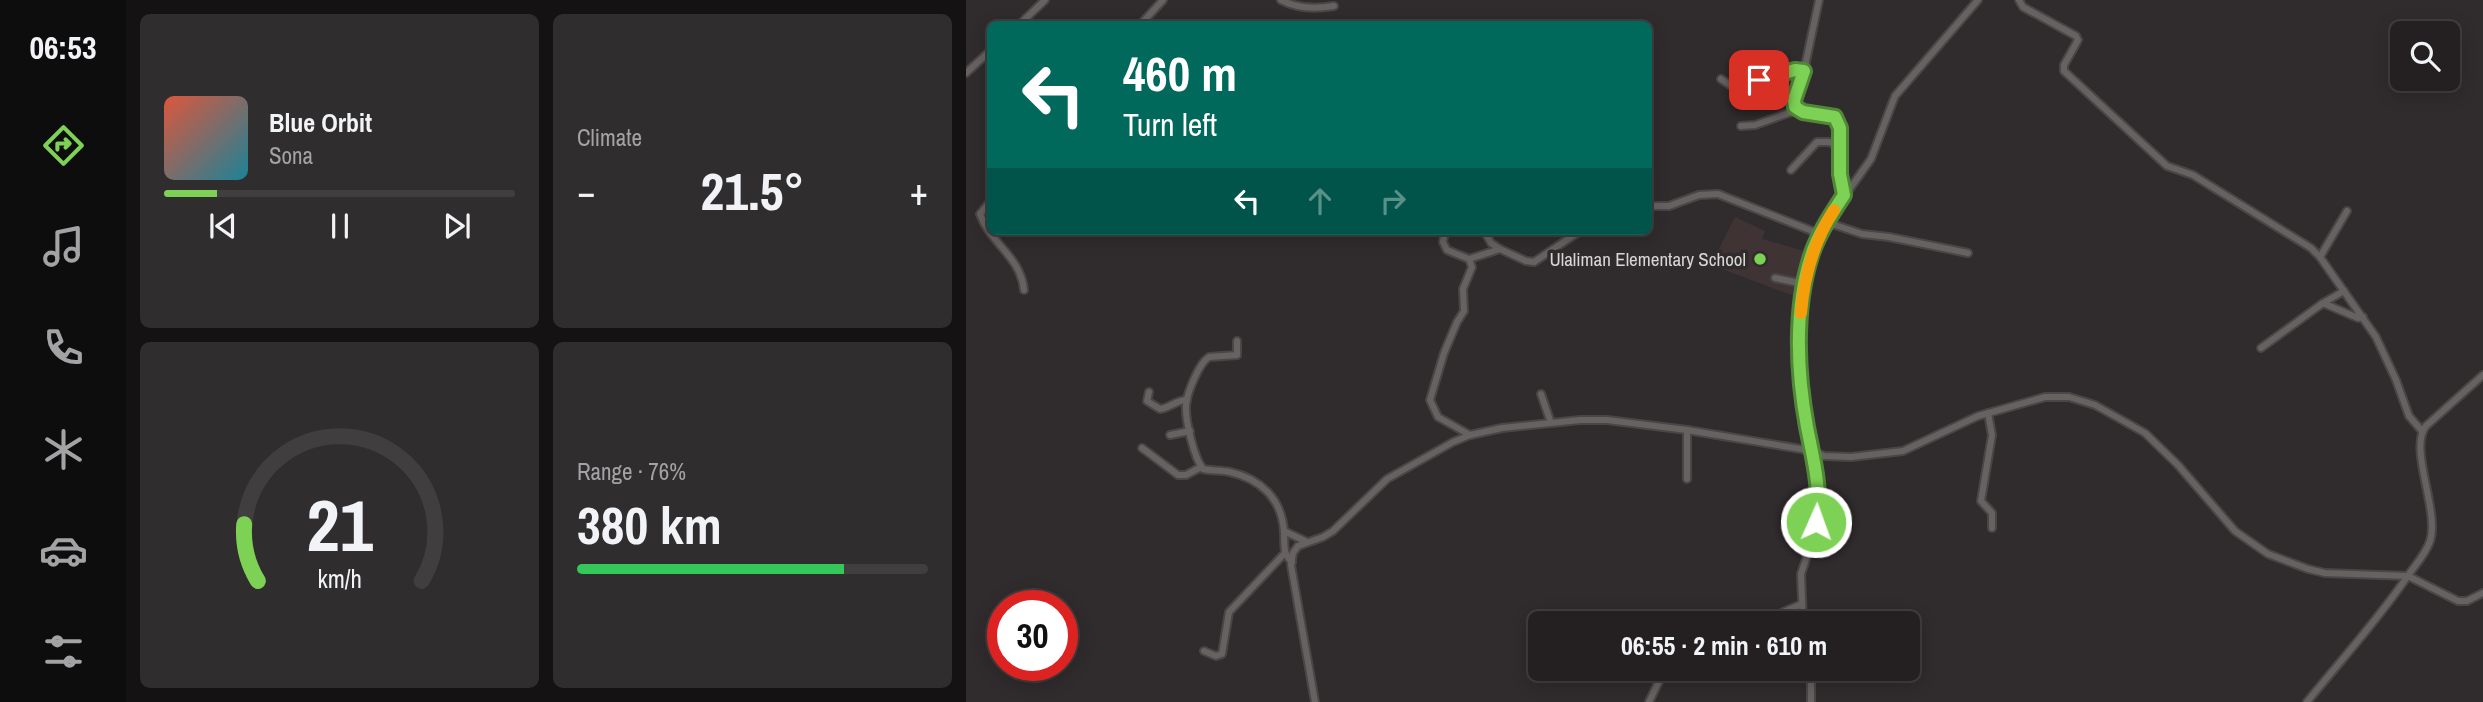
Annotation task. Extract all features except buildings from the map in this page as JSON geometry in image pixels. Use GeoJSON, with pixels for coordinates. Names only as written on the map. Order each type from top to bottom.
{"type":"FeatureCollection","features":[{"type":"Feature","properties":{"kind":"street"},"geometry":{"type":"LineString","coordinates":[[1023,21],[1045,0]]}},
{"type":"Feature","properties":{"kind":"street"},"geometry":{"type":"LineString","coordinates":[[1146,21],[1163,0]]}},
{"type":"Feature","properties":{"kind":"street"},"geometry":{"type":"LineString","coordinates":[[1281,0],[1290,5],[1307,8],[1334,6]]}},
{"type":"Feature","properties":{"kind":"street"},"geometry":{"type":"LineString","coordinates":[[1797,110],[1794,100],[1804,71],[1819,0]]}},
{"type":"Feature","properties":{"kind":"street"},"geometry":{"type":"LineString","coordinates":[[1802,611],[1803,565],[1814,535],[1818,510],[1813,451],[1800,372],[1801,312],[1811,256],[1826,222],[1871,159],[1895,96],[1978,0]]}},
{"type":"Feature","properties":{"kind":"street"},"geometry":{"type":"LineString","coordinates":[[2019,0],[2023,7],[2076,36],[2078,40],[2064,65],[2064,71],[2162,162],[2193,175],[2311,248],[2320,257],[2376,337],[2412,421],[2422,431]]}},
{"type":"Feature","properties":{"kind":"street"},"geometry":{"type":"LineString","coordinates":[[966,73],[987,54]]}},
{"type":"Feature","properties":{"kind":"street"},"geometry":{"type":"LineString","coordinates":[[1721,79],[1730,85],[1795,70],[1804,71]]}},
{"type":"Feature","properties":{"kind":"street"},"geometry":{"type":"LineString","coordinates":[[1741,126],[1755,125],[1797,110],[1835,117],[1840,125],[1840,174],[1844,195]]}},
{"type":"Feature","properties":{"kind":"street"},"geometry":{"type":"LineString","coordinates":[[1791,170],[1817,142],[1830,142],[1841,149]]}},
{"type":"Feature","properties":{"kind":"street"},"geometry":{"type":"LineString","coordinates":[[1652,206],[1669,206],[1699,195],[1718,194],[1820,234]]}},
{"type":"Feature","properties":{"kind":"street"},"geometry":{"type":"LineString","coordinates":[[987,206],[980,214],[987,230]]}},
{"type":"Feature","properties":{"kind":"street"},"geometry":{"type":"LineString","coordinates":[[2320,257],[2347,211]]}},
{"type":"Feature","properties":{"kind":"street"},"geometry":{"type":"LineString","coordinates":[[1826,222],[1862,234],[1968,253]]}},
{"type":"Feature","properties":{"kind":"street"},"geometry":{"type":"LineString","coordinates":[[991,235],[1014,261],[1020,271],[1024,290]]}},
{"type":"Feature","properties":{"kind":"street"},"geometry":{"type":"LineString","coordinates":[[1444,235],[1443,242],[1447,250],[1469,259],[1500,249]]}},
{"type":"Feature","properties":{"kind":"street"},"geometry":{"type":"LineString","coordinates":[[1486,235],[1491,243],[1500,249],[1534,262],[1574,235]]}},
{"type":"Feature","properties":{"kind":"street"},"geometry":{"type":"LineString","coordinates":[[1469,259],[1472,267],[1463,289],[1464,311],[1444,353],[1430,400],[1438,418],[1470,435]]}},
{"type":"Feature","properties":{"kind":"street"},"geometry":{"type":"LineString","coordinates":[[1775,278],[1804,284]]}},
{"type":"Feature","properties":{"kind":"street"},"geometry":{"type":"LineString","coordinates":[[2261,348],[2344,291]]}},
{"type":"Feature","properties":{"kind":"street"},"geometry":{"type":"LineString","coordinates":[[2323,303],[2358,318],[2362,317]]}},
{"type":"Feature","properties":{"kind":"street"},"geometry":{"type":"LineString","coordinates":[[1204,651],[1216,656],[1222,654],[1229,612],[1284,554],[1284,531],[1279,507],[1272,496],[1251,478],[1201,467],[1190,431],[1187,400],[1203,361],[1212,356],[1237,355],[1237,341]]}},
{"type":"Feature","properties":{"kind":"street"},"geometry":{"type":"LineString","coordinates":[[2307,702],[2392,599],[2427,548],[2433,529],[2420,443],[2422,431],[2483,375]]}},
{"type":"Feature","properties":{"kind":"street"},"geometry":{"type":"LineString","coordinates":[[1149,392],[1147,401],[1160,409],[1179,400],[1187,400]]}},
{"type":"Feature","properties":{"kind":"street"},"geometry":{"type":"LineString","coordinates":[[1541,394],[1551,423]]}},
{"type":"Feature","properties":{"kind":"street"},"geometry":{"type":"LineString","coordinates":[[1315,702],[1292,562],[1295,550],[1338,527],[1387,479],[1438,450],[1470,435],[1502,428],[1551,423],[1607,420],[1687,430],[1813,451],[1824,456],[1851,457],[1903,451],[1988,413],[2045,397],[2069,397],[2086,401],[2132,425],[2153,440],[2235,531],[2268,554],[2325,573],[2408,576],[2458,601],[2468,601],[2483,593]]}},
{"type":"Feature","properties":{"kind":"street"},"geometry":{"type":"LineString","coordinates":[[1988,413],[1992,435],[1982,501],[1992,513],[1992,528]]}},
{"type":"Feature","properties":{"kind":"street"},"geometry":{"type":"LineString","coordinates":[[1687,430],[1687,479]]}},
{"type":"Feature","properties":{"kind":"street"},"geometry":{"type":"LineString","coordinates":[[1170,435],[1190,431]]}},
{"type":"Feature","properties":{"kind":"street"},"geometry":{"type":"LineString","coordinates":[[1142,448],[1178,475],[1186,475],[1201,467]]}},
{"type":"Feature","properties":{"kind":"street"},"geometry":{"type":"LineString","coordinates":[[1284,531],[1307,542]]}},
{"type":"Feature","properties":{"kind":"street"},"geometry":{"type":"LineString","coordinates":[[1284,554],[1292,562]]}},
{"type":"Feature","properties":{"kind":"street"},"geometry":{"type":"LineString","coordinates":[[1783,611],[1802,604]]}},
{"type":"Feature","properties":{"kind":"street"},"geometry":{"type":"LineString","coordinates":[[1649,702],[1659,681]]}},
{"type":"Feature","properties":{"kind":"street"},"geometry":{"type":"LineString","coordinates":[[1811,681],[1811,702]]}},
{"type":"Feature","properties":{"kind":"shaded area","name":"Ulaliman Elementary School"},"geometry":{"type":"Polygon","coordinates":[[[1735,217],[1765,231],[1762,239],[1808,252],[1797,297],[1711,265],[1735,217]]]}},
{"type":"Feature","properties":{"kind":"slow traffic"},"geometry":{"type":"LineString","coordinates":[[1801,313],[1811,256],[1834,210]]}},
{"type":"Feature","properties":{"kind":"place","name":"Ulaliman Elementary School"},"geometry":{"type":"Point","coordinates":[1760,259]}},
{"type":"Feature","properties":{"kind":"route"},"geometry":{"type":"LineString","coordinates":[[1759,80],[1795,70],[1804,71],[1794,100],[1795,107],[1810,114],[1835,117],[1840,128],[1840,174],[1844,195],[1826,222],[1811,256],[1801,312],[1800,372],[1817,477],[1816,522]]}}]}
